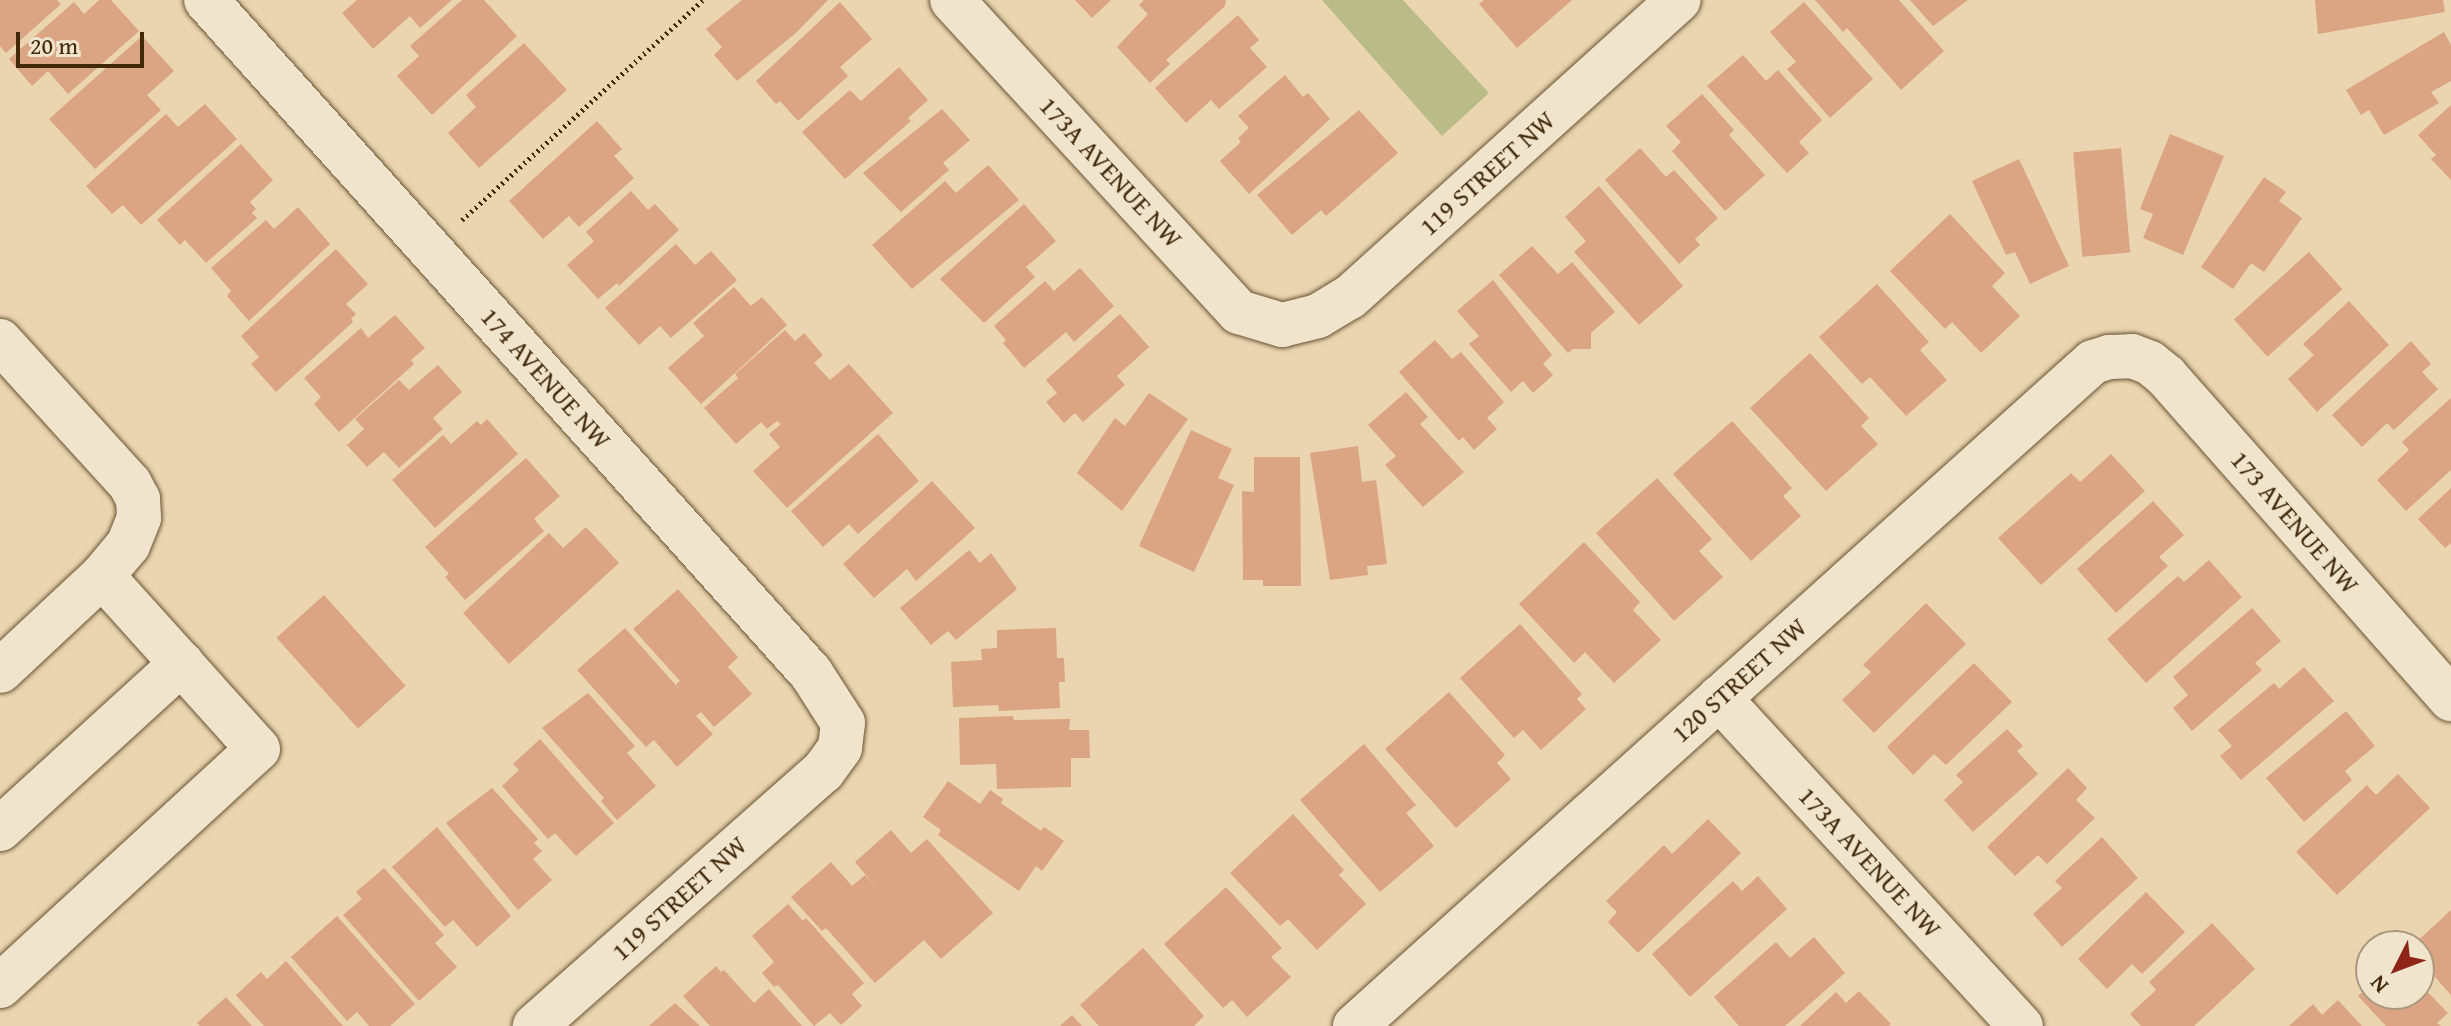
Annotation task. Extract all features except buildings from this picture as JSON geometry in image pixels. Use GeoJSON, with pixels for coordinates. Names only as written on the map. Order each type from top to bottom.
{"type":"FeatureCollection","features":[{"type":"Feature","properties":{"kind":"street","name":"174 AVENUE NW"},"geometry":{"type":"LineString","coordinates":[[206,0],[811,673],[843,723],[840,748],[823,771]]}},
{"type":"Feature","properties":{"kind":"street","name":"173A AVENUE NW"},"geometry":{"type":"LineString","coordinates":[[952,0],[1239,312],[1282,325]]}},
{"type":"Feature","properties":{"kind":"street","name":"119 STREET NW"},"geometry":{"type":"LineString","coordinates":[[1282,325],[1318,316],[1350,297],[1679,0]]}},
{"type":"Feature","properties":{"kind":"street"},"geometry":{"type":"LineString","coordinates":[[0,341],[130,484],[138,499],[139,518],[128,545],[102,576],[0,671]]}},
{"type":"Feature","properties":{"kind":"street","name":"120 STREET NW"},"geometry":{"type":"LineString","coordinates":[[1355,1026],[2093,362],[2132,356]]}},
{"type":"Feature","properties":{"kind":"street","name":"173 AVENUE NW"},"geometry":{"type":"LineString","coordinates":[[2132,356],[2150,363],[2166,376],[2451,699]]}},
{"type":"Feature","properties":{"kind":"street"},"geometry":{"type":"LineString","coordinates":[[0,986],[258,749],[102,576]]}},
{"type":"Feature","properties":{"kind":"street"},"geometry":{"type":"LineString","coordinates":[[0,829],[182,663]]}},
{"type":"Feature","properties":{"kind":"street","name":"173A AVENUE NW"},"geometry":{"type":"LineString","coordinates":[[1719,698],[2021,1026]]}},
{"type":"Feature","properties":{"kind":"street","name":"119 STREET NW"},"geometry":{"type":"LineString","coordinates":[[535,1026],[823,771]]}},
{"type":"Feature","properties":{"kind":"path"},"geometry":{"type":"LineString","coordinates":[[430,249],[703,0]]}},
{"type":"Feature","properties":{"kind":"green space"},"geometry":{"type":"Polygon","coordinates":[[[1322,0],[1403,0],[1489,93],[1442,136],[1322,0]]]}}]}
